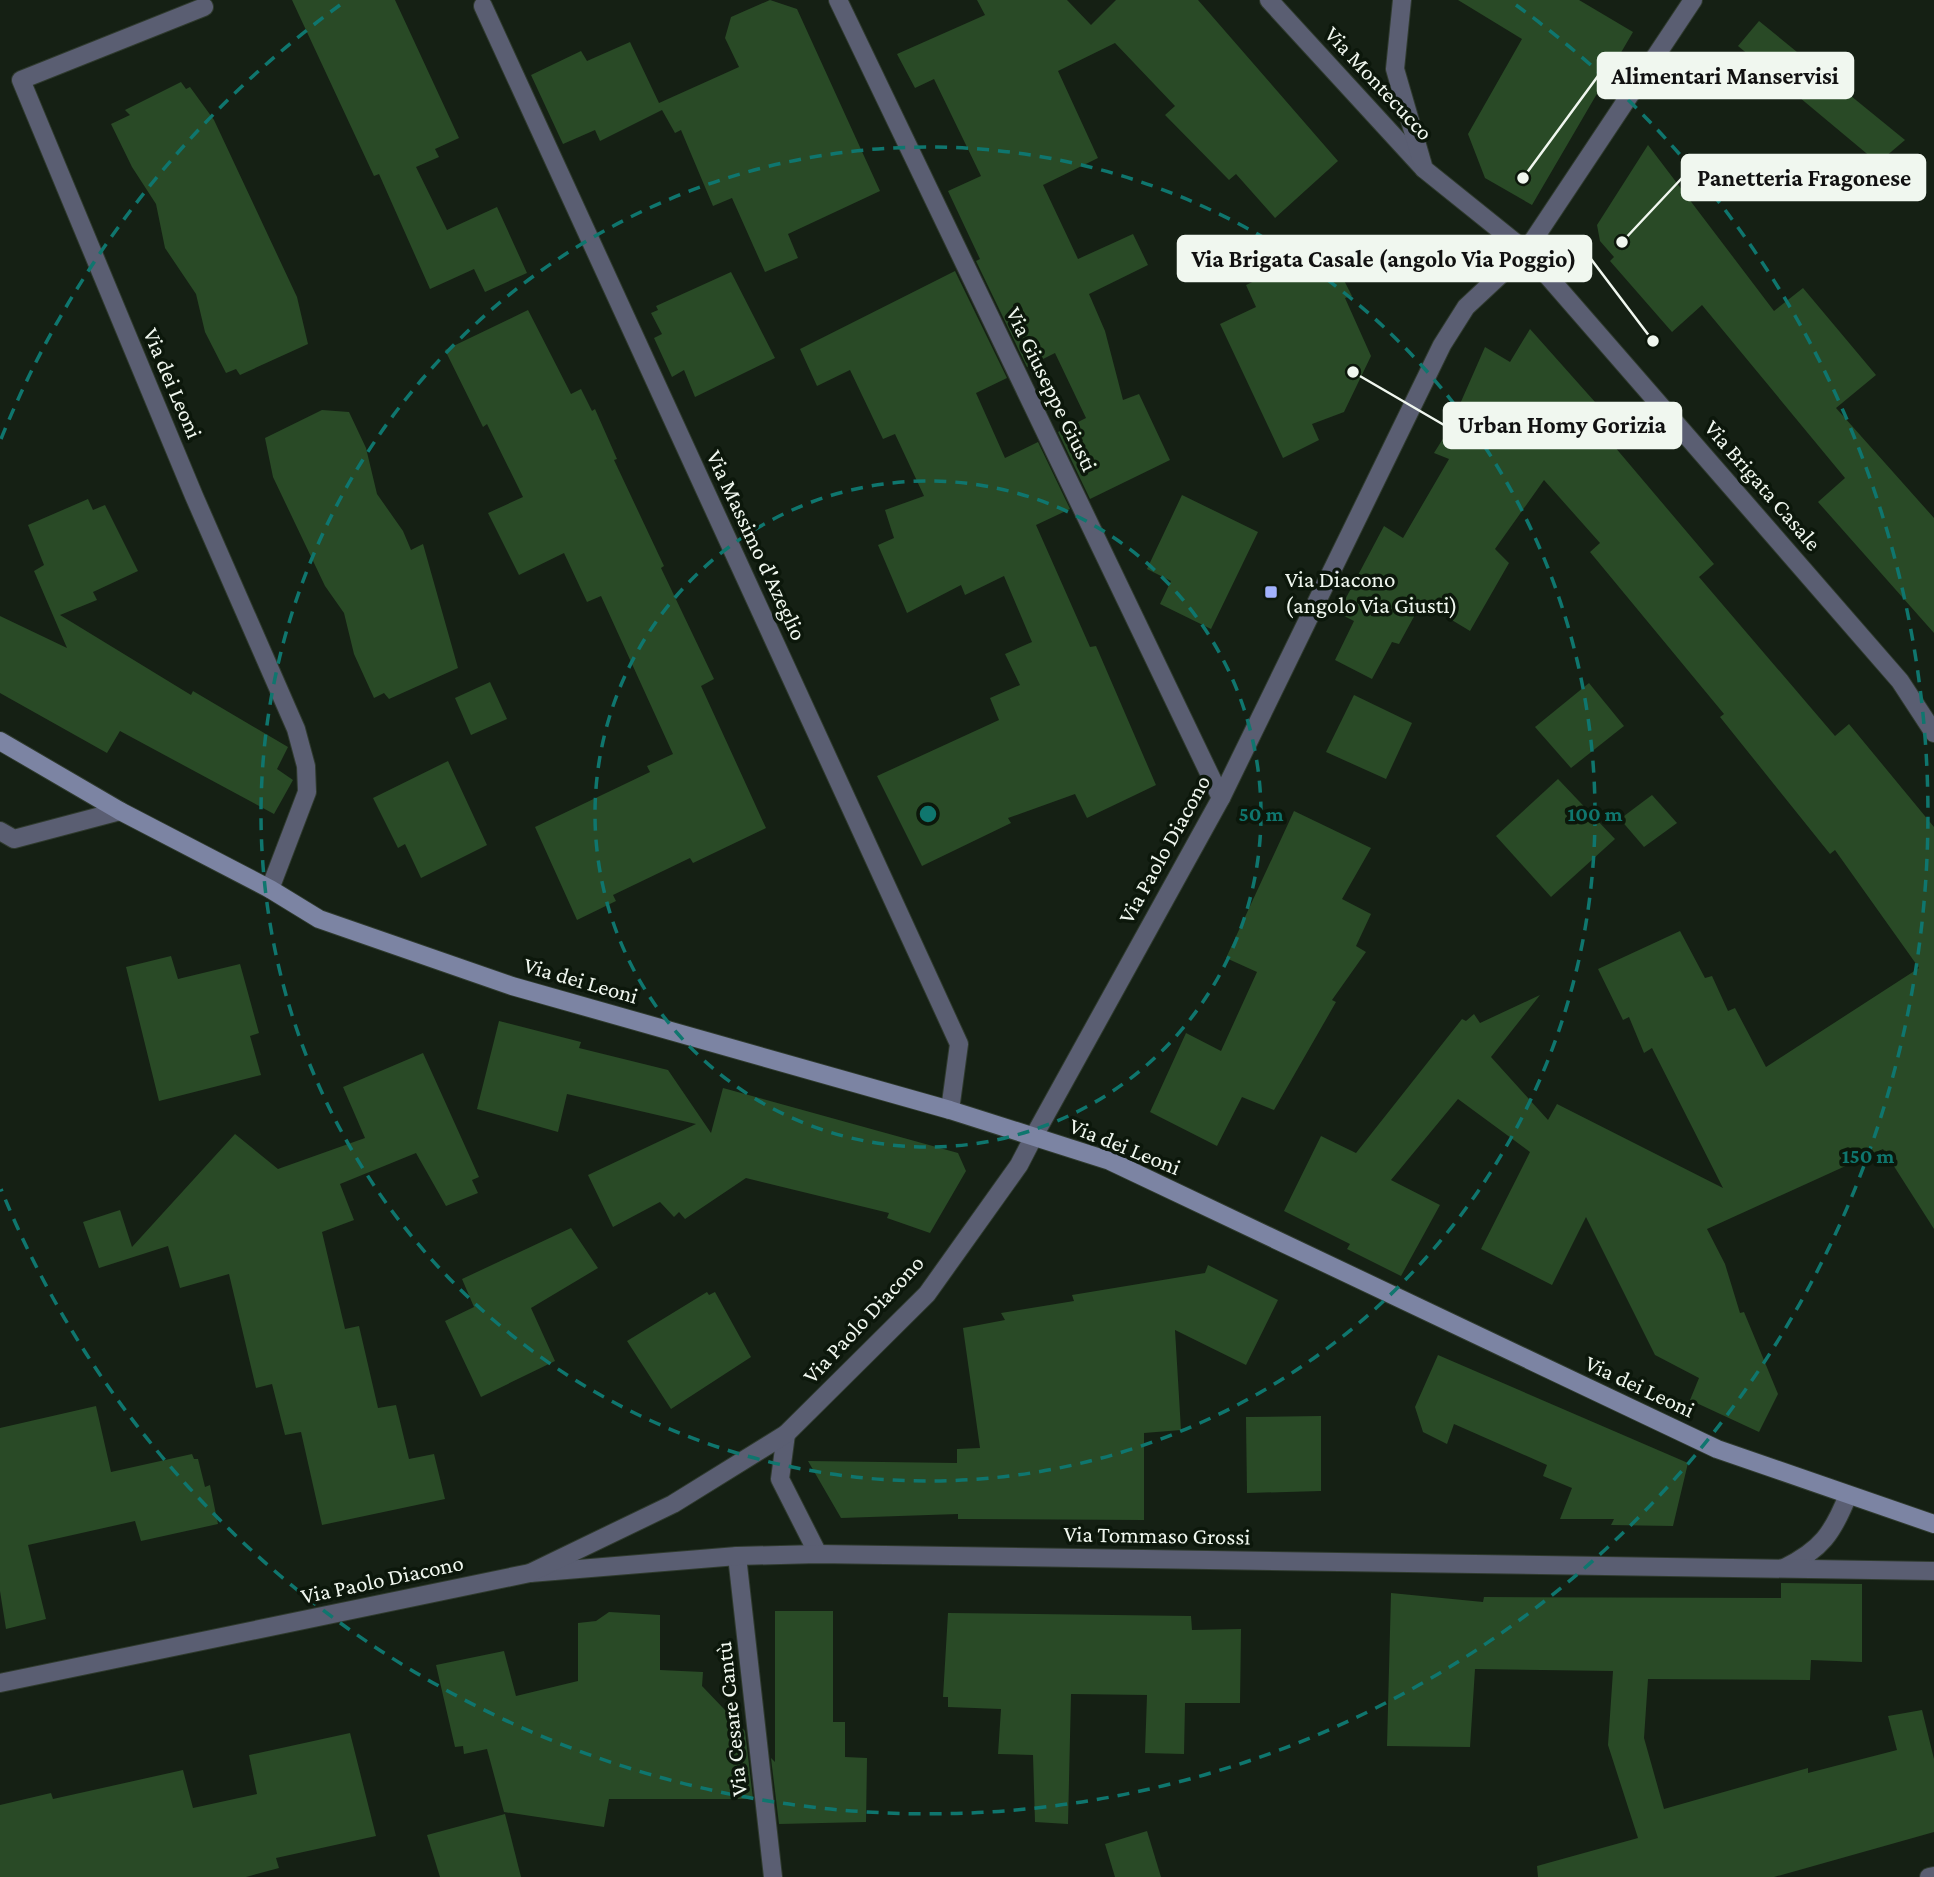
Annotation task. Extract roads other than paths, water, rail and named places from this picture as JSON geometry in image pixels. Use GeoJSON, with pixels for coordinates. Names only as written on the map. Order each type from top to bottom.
{"type":"FeatureCollection","features":[{"type":"Feature","properties":{"kind":"main road","name":"Via dei Leoni"},"geometry":{"type":"LineString","coordinates":[[0,741],[120,811],[270,889],[319,919],[512,986],[950,1110],[1110,1161],[1717,1449],[1934,1524]]}},
{"type":"Feature","properties":{"kind":"street","name":"Via Giuseppe Giusti"},"geometry":{"type":"LineString","coordinates":[[838,0],[1221,798]]}},
{"type":"Feature","properties":{"kind":"street","name":"Via Montecucco"},"geometry":{"type":"LineString","coordinates":[[1269,0],[1424,169]]}},
{"type":"Feature","properties":{"kind":"street"},"geometry":{"type":"LineString","coordinates":[[1402,0],[1395,69],[1424,169]]}},
{"type":"Feature","properties":{"kind":"street","name":"Via Paolo Diacono"},"geometry":{"type":"LineString","coordinates":[[0,1683],[530,1573],[673,1504],[786,1434],[927,1294],[1020,1165],[1221,798],[1442,345],[1466,307],[1526,251],[1693,0]]}},
{"type":"Feature","properties":{"kind":"street","name":"Via Massimo d'Azeglio"},"geometry":{"type":"LineString","coordinates":[[483,6],[959,1044],[950,1110]]}},
{"type":"Feature","properties":{"kind":"street","name":"Via dei Leoni"},"geometry":{"type":"LineString","coordinates":[[204,7],[21,80],[194,496],[296,729],[306,766],[307,792],[270,889]]}},
{"type":"Feature","properties":{"kind":"street","name":"Via Brigata Casale"},"geometry":{"type":"LineString","coordinates":[[1424,169],[1526,251],[1900,681],[1934,733]]}},
{"type":"Feature","properties":{"kind":"street"},"geometry":{"type":"LineString","coordinates":[[0,831],[14,839],[120,811]]}},
{"type":"Feature","properties":{"kind":"street"},"geometry":{"type":"LineString","coordinates":[[786,1434],[780,1479],[818,1554]]}},
{"type":"Feature","properties":{"kind":"street"},"geometry":{"type":"LineString","coordinates":[[1784,1568],[1808,1556],[1830,1535],[1848,1495]]}},
{"type":"Feature","properties":{"kind":"street","name":"Via Tommaso Grossi"},"geometry":{"type":"LineString","coordinates":[[530,1573],[737,1556],[818,1554],[1934,1571]]}},
{"type":"Feature","properties":{"kind":"street","name":"Via Cesare Cantù"},"geometry":{"type":"LineString","coordinates":[[737,1556],[773,1877]]}},
{"type":"Feature","properties":{"kind":"place","name":"Alimentari Manservisi"},"geometry":{"type":"Point","coordinates":[1523,178]}},
{"type":"Feature","properties":{"kind":"place","name":"Panetteria Fragonese"},"geometry":{"type":"Point","coordinates":[1622,242]}},
{"type":"Feature","properties":{"kind":"place","name":"Via Brigata Casale (angolo Via Poggio)"},"geometry":{"type":"Point","coordinates":[1653,341]}},
{"type":"Feature","properties":{"kind":"place","name":"Urban Homy Gorizia"},"geometry":{"type":"Point","coordinates":[1353,372]}},
{"type":"Feature","properties":{"kind":"place","name":"Via Diacono (angolo Via Giusti)"},"geometry":{"type":"Point","coordinates":[1271,592]}}]}
